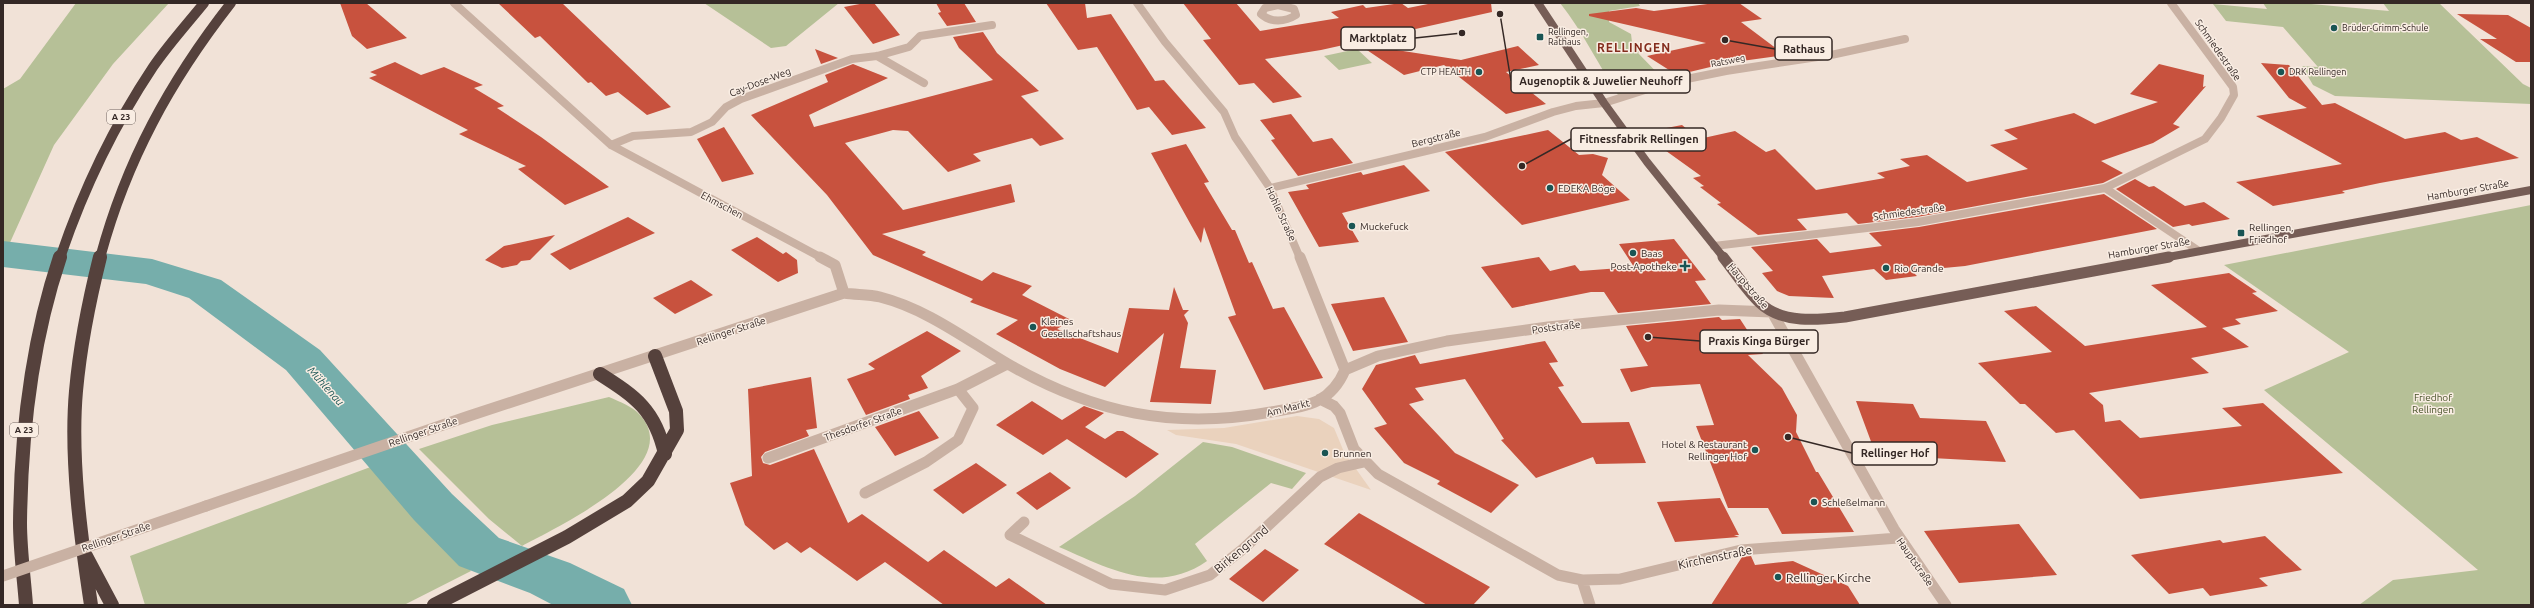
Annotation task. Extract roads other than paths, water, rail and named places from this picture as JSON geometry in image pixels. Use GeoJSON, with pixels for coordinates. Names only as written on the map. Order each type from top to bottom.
{"type":"FeatureCollection","features":[{"type":"Feature","properties":{"kind":"highway","name":"A 23"},"geometry":{"type":"LineString","coordinates":[[25,598],[21,492],[26,406],[54,271],[62,244],[90,176],[122,114],[169,45],[204,3]]}},
{"type":"Feature","properties":{"kind":"highway","name":"A 23"},"geometry":{"type":"LineString","coordinates":[[91,605],[82,547],[76,473],[76,391],[89,300],[102,249],[126,176],[155,114],[182,69],[231,3]]}},
{"type":"Feature","properties":{"kind":"highway"},"geometry":{"type":"LineString","coordinates":[[434,605],[567,538],[627,501],[648,481],[665,454],[677,430],[676,411],[655,356]]}},
{"type":"Feature","properties":{"kind":"highway"},"geometry":{"type":"LineString","coordinates":[[600,374],[641,402],[650,412],[661,433],[665,454]]}},
{"type":"Feature","properties":{"kind":"highway"},"geometry":{"type":"LineString","coordinates":[[82,547],[112,605]]}},
{"type":"Feature","properties":{"kind":"highway"},"geometry":{"type":"LineString","coordinates":[[17,605],[25,598]]}},
{"type":"Feature","properties":{"kind":"main road","name":"Hauptstraße"},"geometry":{"type":"LineString","coordinates":[[1538,3],[1604,103],[1651,167],[1760,303],[1772,312]]}},
{"type":"Feature","properties":{"kind":"main road","name":"Hamburger Straße"},"geometry":{"type":"LineString","coordinates":[[1772,312],[1790,319],[1810,320],[1840,318],[2531,190]]}},
{"type":"Feature","properties":{"kind":"street","name":"Ehmschen"},"geometry":{"type":"LineString","coordinates":[[454,3],[611,144],[835,265],[844,293]]}},
{"type":"Feature","properties":{"kind":"street","name":"Hohle Straße"},"geometry":{"type":"LineString","coordinates":[[1137,3],[1165,42],[1224,112],[1235,137],[1270,188],[1312,284],[1345,370]]}},
{"type":"Feature","properties":{"kind":"street","name":"Schmiedestraße"},"geometry":{"type":"LineString","coordinates":[[1714,246],[1918,222],[2105,188],[2171,157],[2205,139],[2222,118],[2234,95],[2233,87],[2171,3]]}},
{"type":"Feature","properties":{"kind":"street","name":"Cay-Dose-Weg"},"geometry":{"type":"LineString","coordinates":[[611,144],[633,136],[692,132],[712,122],[726,107],[741,99],[852,59],[877,56],[909,47],[920,36],[992,25]]}},
{"type":"Feature","properties":{"kind":"street","name":"Ratsweg"},"geometry":{"type":"LineString","coordinates":[[1604,103],[1667,84],[1726,71],[1830,55],[1905,39]]}},
{"type":"Feature","properties":{"kind":"street"},"geometry":{"type":"LineString","coordinates":[[877,56],[924,83]]}},
{"type":"Feature","properties":{"kind":"street","name":"Bergstraße"},"geometry":{"type":"LineString","coordinates":[[1270,188],[1414,155],[1510,129],[1553,112],[1576,106],[1604,103]]}},
{"type":"Feature","properties":{"kind":"street"},"geometry":{"type":"LineString","coordinates":[[2105,188],[2200,251]]}},
{"type":"Feature","properties":{"kind":"street"},"geometry":{"type":"LineString","coordinates":[[844,293],[882,297],[921,312],[965,336],[1007,364]]}},
{"type":"Feature","properties":{"kind":"street","name":"Rellinger Straße"},"geometry":{"type":"LineString","coordinates":[[3,576],[469,416],[844,293]]}},
{"type":"Feature","properties":{"kind":"street","name":"Poststraße"},"geometry":{"type":"LineString","coordinates":[[1345,370],[1378,356],[1447,341],[1548,327],[1719,310],[1772,312]]}},
{"type":"Feature","properties":{"kind":"street","name":"Hauptstraße"},"geometry":{"type":"LineString","coordinates":[[1772,312],[1898,538],[1946,605]]}},
{"type":"Feature","properties":{"kind":"street","name":"Thesdorfer Straße"},"geometry":{"type":"LineString","coordinates":[[768,458],[958,389],[1007,364]]}},
{"type":"Feature","properties":{"kind":"street","name":"Am Markt"},"geometry":{"type":"LineString","coordinates":[[1007,364],[1044,383],[1108,410],[1178,421],[1218,422],[1251,417],[1300,406],[1320,399],[1334,406],[1340,413],[1354,449],[1364,462],[1384,478],[1539,566],[1558,575],[1582,580]]}},
{"type":"Feature","properties":{"kind":"street"},"geometry":{"type":"LineString","coordinates":[[1320,399],[1333,392],[1345,370]]}},
{"type":"Feature","properties":{"kind":"street"},"geometry":{"type":"LineString","coordinates":[[865,493],[926,462],[958,440],[973,408],[958,389]]}},
{"type":"Feature","properties":{"kind":"street","name":"Birkengrund"},"geometry":{"type":"LineString","coordinates":[[1024,522],[1010,534],[1111,584],[1165,590],[1210,574],[1243,549],[1320,477],[1338,468],[1364,462]]}},
{"type":"Feature","properties":{"kind":"street","name":"Kirchenstraße"},"geometry":{"type":"LineString","coordinates":[[1582,580],[1620,579],[1741,550],[1898,538]]}},
{"type":"Feature","properties":{"kind":"street"},"geometry":{"type":"LineString","coordinates":[[1582,580],[1590,605]]}},
{"type":"Feature","properties":{"kind":"waterway","name":"Mühlenau"},"geometry":{"type":"LineString","coordinates":[[3,254],[152,272],[205,289],[303,360],[433,507],[479,552],[550,578],[603,605]]}},
{"type":"Feature","properties":{"kind":"place","name":"Augenoptik & Juwelier Neuhoff"},"geometry":{"type":"Point","coordinates":[1500,14]}},
{"type":"Feature","properties":{"kind":"place","name":"Brüder-Grimm-Schule"},"geometry":{"type":"Point","coordinates":[2334,28]}},
{"type":"Feature","properties":{"kind":"place","name":"Marktplatz"},"geometry":{"type":"Point","coordinates":[1462,33]}},
{"type":"Feature","properties":{"kind":"place","name":"Rellingen, Rathaus"},"geometry":{"type":"Point","coordinates":[1540,37]}},
{"type":"Feature","properties":{"kind":"place","name":"Rathaus"},"geometry":{"type":"Point","coordinates":[1725,40]}},
{"type":"Feature","properties":{"kind":"place","name":"CTP HEALTH"},"geometry":{"type":"Point","coordinates":[1479,72]}},
{"type":"Feature","properties":{"kind":"place","name":"DRK Rellingen"},"geometry":{"type":"Point","coordinates":[2281,72]}},
{"type":"Feature","properties":{"kind":"place","name":"Fitnessfabrik Rellingen"},"geometry":{"type":"Point","coordinates":[1522,166]}},
{"type":"Feature","properties":{"kind":"place","name":"EDEKA Böge"},"geometry":{"type":"Point","coordinates":[1550,188]}},
{"type":"Feature","properties":{"kind":"place","name":"Muckefuck"},"geometry":{"type":"Point","coordinates":[1352,226]}},
{"type":"Feature","properties":{"kind":"place","name":"Rellingen, Friedhof"},"geometry":{"type":"Point","coordinates":[2241,233]}},
{"type":"Feature","properties":{"kind":"place","name":"Baas"},"geometry":{"type":"Point","coordinates":[1633,253]}},
{"type":"Feature","properties":{"kind":"place","name":"Post-Apotheke"},"geometry":{"type":"Point","coordinates":[1685,266]}},
{"type":"Feature","properties":{"kind":"place","name":"Rio Grande"},"geometry":{"type":"Point","coordinates":[1886,268]}},
{"type":"Feature","properties":{"kind":"place","name":"Kleines Gesellschaftshaus"},"geometry":{"type":"Point","coordinates":[1033,327]}},
{"type":"Feature","properties":{"kind":"place","name":"Praxis Kinga Bürger"},"geometry":{"type":"Point","coordinates":[1648,337]}},
{"type":"Feature","properties":{"kind":"place","name":"Rellinger Hof"},"geometry":{"type":"Point","coordinates":[1788,437]}},
{"type":"Feature","properties":{"kind":"place","name":"Hotel & Restaurant Rellinger Hof"},"geometry":{"type":"Point","coordinates":[1755,450]}},
{"type":"Feature","properties":{"kind":"place","name":"Brunnen"},"geometry":{"type":"Point","coordinates":[1325,453]}},
{"type":"Feature","properties":{"kind":"place","name":"Schleßelmann"},"geometry":{"type":"Point","coordinates":[1814,502]}},
{"type":"Feature","properties":{"kind":"place","name":"Rellinger Kirche"},"geometry":{"type":"Point","coordinates":[1778,577]}},
{"type":"Feature","properties":{"kind":"district","name":"RELLINGEN"},"geometry":{"type":"Point","coordinates":[1634,47]}},
{"type":"Feature","properties":{"kind":"park label","name":"Friedhof Rellingen"},"geometry":{"type":"Point","coordinates":[2433,402]}}]}
